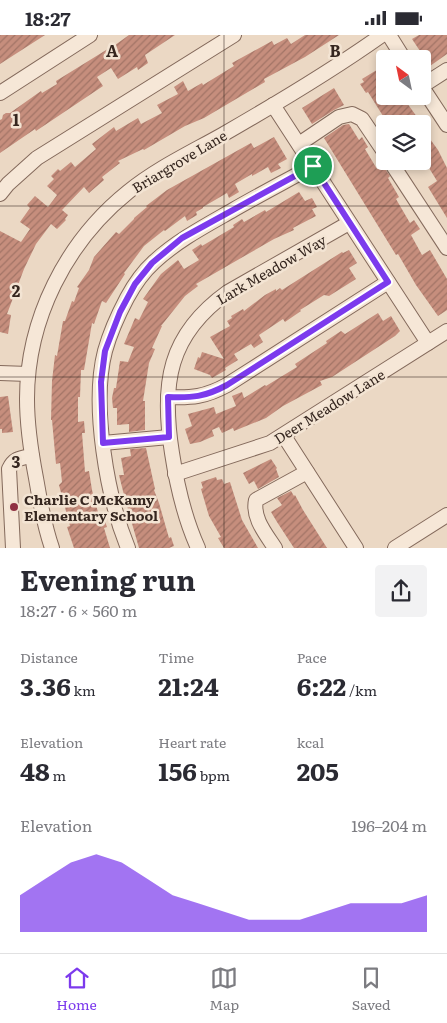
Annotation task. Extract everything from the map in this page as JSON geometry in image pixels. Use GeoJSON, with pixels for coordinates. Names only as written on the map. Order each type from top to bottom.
{"type":"FeatureCollection","features":[{"type":"Feature","properties":{"kind":"street"},"geometry":{"type":"LineString","coordinates":[[0,93],[90,35]]}},
{"type":"Feature","properties":{"kind":"street"},"geometry":{"type":"LineString","coordinates":[[0,194],[8,184],[37,158],[234,35]]}},
{"type":"Feature","properties":{"kind":"street","name":"Briargrove Lane"},"geometry":{"type":"LineString","coordinates":[[52,548],[47,534],[32,456],[27,400],[28,374],[41,313],[52,288],[76,248],[108,208],[161,169],[317,79],[382,35]]}},
{"type":"Feature","properties":{"kind":"street"},"geometry":{"type":"LineString","coordinates":[[389,35],[398,50]]}},
{"type":"Feature","properties":{"kind":"street"},"geometry":{"type":"LineString","coordinates":[[431,81],[447,69]]}},
{"type":"Feature","properties":{"kind":"street"},"geometry":{"type":"LineString","coordinates":[[431,101],[447,125]]}},
{"type":"Feature","properties":{"kind":"street"},"geometry":{"type":"LineString","coordinates":[[273,105],[428,343]]}},
{"type":"Feature","properties":{"kind":"street"},"geometry":{"type":"LineString","coordinates":[[299,144],[339,117],[352,114],[362,119],[376,140]]}},
{"type":"Feature","properties":{"kind":"street"},"geometry":{"type":"LineString","coordinates":[[128,548],[118,524],[113,505],[103,443],[101,382],[105,351],[120,312],[135,284],[152,263],[182,238],[313,166]]}},
{"type":"Feature","properties":{"kind":"street"},"geometry":{"type":"LineString","coordinates":[[396,170],[447,248]]}},
{"type":"Feature","properties":{"kind":"street","name":"Lark Meadow Way"},"geometry":{"type":"LineString","coordinates":[[198,548],[181,504],[169,437],[169,377],[181,343],[198,317],[228,291],[349,223]]}},
{"type":"Feature","properties":{"kind":"street"},"geometry":{"type":"LineString","coordinates":[[168,397],[193,398],[211,394],[388,282]]}},
{"type":"Feature","properties":{"kind":"street","name":"Deer Meadow Lane"},"geometry":{"type":"LineString","coordinates":[[175,474],[270,443],[284,436],[447,331]]}},
{"type":"Feature","properties":{"kind":"street"},"geometry":{"type":"LineString","coordinates":[[0,373],[28,374]]}},
{"type":"Feature","properties":{"kind":"street"},"geometry":{"type":"LineString","coordinates":[[284,436],[356,548]]}},
{"type":"Feature","properties":{"kind":"street"},"geometry":{"type":"LineString","coordinates":[[103,443],[169,437]]}},
{"type":"Feature","properties":{"kind":"street"},"geometry":{"type":"LineString","coordinates":[[12,548],[9,469],[12,462],[19,458],[32,456]]}},
{"type":"Feature","properties":{"kind":"street"},"geometry":{"type":"LineString","coordinates":[[275,548],[260,525],[255,507],[256,500],[307,472]]}},
{"type":"Feature","properties":{"kind":"street"},"geometry":{"type":"LineString","coordinates":[[395,548],[447,515]]}},
{"type":"Feature","properties":{"kind":"building"},"geometry":{"type":"Polygon","coordinates":[[[0,35],[45,35],[0,64],[0,35]]]}},
{"type":"Feature","properties":{"kind":"building"},"geometry":{"type":"Polygon","coordinates":[[[129,35],[175,35],[145,55],[148,63],[138,70],[137,67],[118,79],[111,68],[97,77],[103,86],[0,153],[0,120],[3,115],[10,113],[41,91],[42,93],[57,84],[56,81],[129,35]]]}},
{"type":"Feature","properties":{"kind":"building"},"geometry":{"type":"Polygon","coordinates":[[[305,35],[339,35],[305,57],[264,79],[265,82],[204,118],[185,126],[144,150],[118,161],[120,163],[102,177],[104,180],[89,193],[84,187],[62,210],[68,215],[66,220],[57,229],[51,224],[36,244],[24,269],[7,314],[11,315],[8,334],[0,332],[0,231],[21,242],[30,229],[20,222],[30,208],[27,205],[35,196],[48,207],[57,195],[47,186],[54,179],[51,176],[58,169],[60,171],[71,162],[75,167],[96,149],[92,144],[114,127],[116,131],[138,118],[141,124],[162,113],[157,105],[178,94],[174,87],[183,81],[188,91],[202,83],[203,85],[234,66],[232,63],[272,41],[274,45],[287,38],[291,44],[305,35]]]}},
{"type":"Feature","properties":{"kind":"building"},"geometry":{"type":"Polygon","coordinates":[[[419,35],[447,35],[447,54],[431,65],[431,50],[419,50],[412,39],[419,35]]]}},
{"type":"Feature","properties":{"kind":"building"},"geometry":{"type":"Polygon","coordinates":[[[376,70],[376,105],[360,84],[364,82],[362,79],[376,70]]]}},
{"type":"Feature","properties":{"kind":"building"},"geometry":{"type":"Polygon","coordinates":[[[334,88],[344,105],[312,124],[302,108],[334,88]]]}},
{"type":"Feature","properties":{"kind":"building"},"geometry":{"type":"Polygon","coordinates":[[[376,105],[408,105],[416,115],[382,115],[376,105]]]}},
{"type":"Feature","properties":{"kind":"building"},"geometry":{"type":"Polygon","coordinates":[[[349,124],[359,140],[362,137],[368,147],[365,149],[376,170],[386,170],[390,176],[388,178],[399,197],[396,199],[410,223],[414,220],[420,229],[411,235],[422,255],[430,250],[447,279],[447,310],[438,316],[416,285],[398,254],[396,255],[324,138],[343,125],[349,124]]]}},
{"type":"Feature","properties":{"kind":"building"},"geometry":{"type":"Polygon","coordinates":[[[274,137],[287,159],[278,164],[281,168],[271,173],[268,167],[252,176],[252,174],[235,184],[239,192],[229,198],[227,193],[203,207],[196,212],[197,215],[187,221],[185,216],[164,230],[144,246],[124,273],[106,303],[102,301],[94,324],[92,323],[84,370],[81,370],[78,422],[84,421],[85,433],[82,433],[85,472],[89,471],[99,516],[103,515],[107,527],[104,528],[110,548],[74,548],[67,527],[70,526],[59,485],[62,482],[60,463],[56,464],[51,420],[55,355],[57,356],[63,321],[65,321],[72,301],[74,302],[79,288],[77,287],[89,270],[94,257],[116,232],[119,234],[146,206],[167,190],[251,143],[254,148],[274,137]]]}},
{"type":"Feature","properties":{"kind":"building"},"geometry":{"type":"Polygon","coordinates":[[[431,140],[447,168],[447,218],[428,187],[437,181],[430,170],[431,140]]]}},
{"type":"Feature","properties":{"kind":"building"},"geometry":{"type":"Polygon","coordinates":[[[299,192],[305,201],[312,198],[317,207],[312,209],[316,216],[196,284],[198,286],[185,296],[161,326],[152,348],[155,349],[149,363],[143,401],[145,401],[145,430],[129,432],[129,424],[117,425],[117,408],[113,408],[112,398],[114,388],[116,388],[120,361],[128,362],[134,347],[124,344],[135,318],[139,320],[148,302],[143,299],[161,274],[178,260],[184,269],[199,260],[192,250],[234,227],[233,225],[242,219],[244,222],[265,210],[266,212],[299,192]]]}},
{"type":"Feature","properties":{"kind":"building"},"geometry":{"type":"Polygon","coordinates":[[[349,250],[357,263],[349,268],[356,279],[329,296],[324,295],[285,322],[283,319],[259,335],[263,342],[254,348],[251,344],[234,354],[238,360],[212,378],[210,375],[194,369],[202,352],[224,359],[210,337],[230,326],[227,321],[232,318],[231,316],[243,309],[244,311],[276,289],[276,291],[280,288],[282,290],[342,252],[349,250]]]}},
{"type":"Feature","properties":{"kind":"building"},"geometry":{"type":"Polygon","coordinates":[[[378,313],[383,321],[391,316],[400,331],[395,336],[332,377],[320,381],[322,385],[283,406],[266,418],[234,431],[233,428],[222,433],[219,427],[212,430],[214,436],[190,444],[185,429],[192,426],[188,414],[214,407],[216,414],[236,406],[232,396],[242,392],[244,398],[266,386],[297,367],[295,364],[327,343],[326,341],[341,331],[345,334],[378,313]]]}},
{"type":"Feature","properties":{"kind":"building"},"geometry":{"type":"Polygon","coordinates":[[[8,396],[13,432],[2,433],[2,429],[0,429],[0,397],[8,396]]]}},
{"type":"Feature","properties":{"kind":"building"},"geometry":{"type":"Polygon","coordinates":[[[146,448],[154,490],[169,538],[171,537],[174,546],[169,548],[139,548],[119,475],[124,475],[121,458],[131,456],[130,449],[146,448]]]}},
{"type":"Feature","properties":{"kind":"building"},"geometry":{"type":"Polygon","coordinates":[[[271,459],[277,468],[279,477],[258,489],[254,481],[249,484],[243,473],[271,459]]]}},
{"type":"Feature","properties":{"kind":"building"},"geometry":{"type":"Polygon","coordinates":[[[216,477],[217,480],[222,479],[224,484],[230,482],[242,520],[258,548],[224,548],[218,538],[221,537],[209,516],[201,489],[203,488],[201,482],[216,477]]]}},
{"type":"Feature","properties":{"kind":"building"},"geometry":{"type":"Polygon","coordinates":[[[291,491],[327,548],[294,548],[277,522],[271,512],[282,505],[277,498],[291,491]]]}},
{"type":"Feature","properties":{"kind":"place","name":"Charlie C McKamy Elementary School"},"geometry":{"type":"Point","coordinates":[14,507]}},
{"type":"Feature","properties":{"kind":"route"},"geometry":{"type":"LineString","coordinates":[[313,166],[388,282],[211,394],[193,398],[168,397],[169,437],[103,443],[101,382],[105,351],[120,312],[135,284],[152,263],[182,238],[313,166]]}}]}
